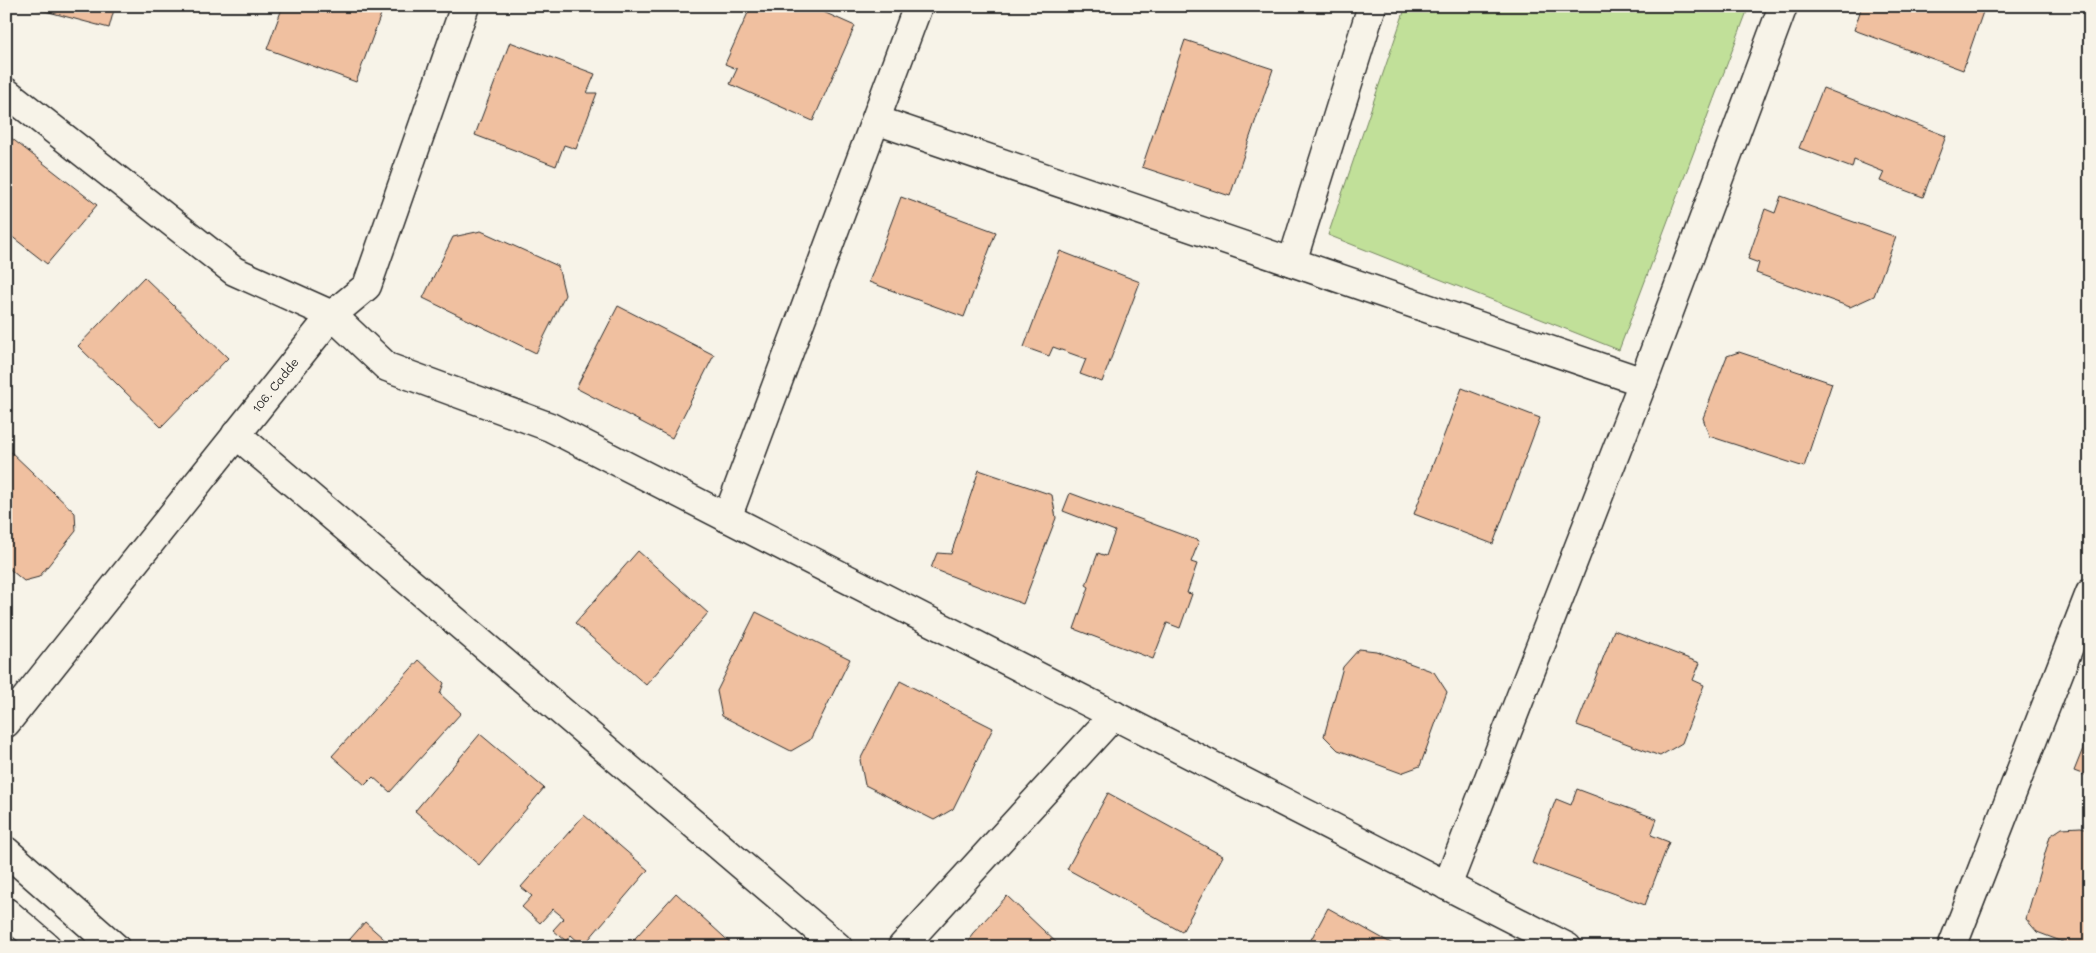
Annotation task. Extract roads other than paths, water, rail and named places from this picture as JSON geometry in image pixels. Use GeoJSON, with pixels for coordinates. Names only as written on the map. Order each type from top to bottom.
{"type":"FeatureCollection","features":[{"type":"Feature","properties":{"kind":"street","name":"106. Cadde"},"geometry":{"type":"LineString","coordinates":[[6,723],[332,315],[367,286],[465,6]]}},
{"type":"Feature","properties":{"kind":"street"},"geometry":{"type":"LineString","coordinates":[[727,518],[918,6]]}},
{"type":"Feature","properties":{"kind":"street"},"geometry":{"type":"LineString","coordinates":[[1292,262],[1372,6]]}},
{"type":"Feature","properties":{"kind":"street"},"geometry":{"type":"LineString","coordinates":[[1447,886],[1643,382],[1783,6]]}},
{"type":"Feature","properties":{"kind":"street"},"geometry":{"type":"LineString","coordinates":[[6,92],[234,271],[332,315],[386,367],[550,427],[1567,947]]}},
{"type":"Feature","properties":{"kind":"street"},"geometry":{"type":"LineString","coordinates":[[876,120],[1643,382]]}},
{"type":"Feature","properties":{"kind":"street"},"geometry":{"type":"LineString","coordinates":[[236,434],[838,947]]}},
{"type":"Feature","properties":{"kind":"street"},"geometry":{"type":"LineString","coordinates":[[1952,947],[2090,593]]}},
{"type":"Feature","properties":{"kind":"street"},"geometry":{"type":"LineString","coordinates":[[902,947],[1114,716]]}},
{"type":"Feature","properties":{"kind":"street"},"geometry":{"type":"LineString","coordinates":[[6,851],[115,947]]}},
{"type":"Feature","properties":{"kind":"street"},"geometry":{"type":"LineString","coordinates":[[6,912],[46,947]]}}]}
